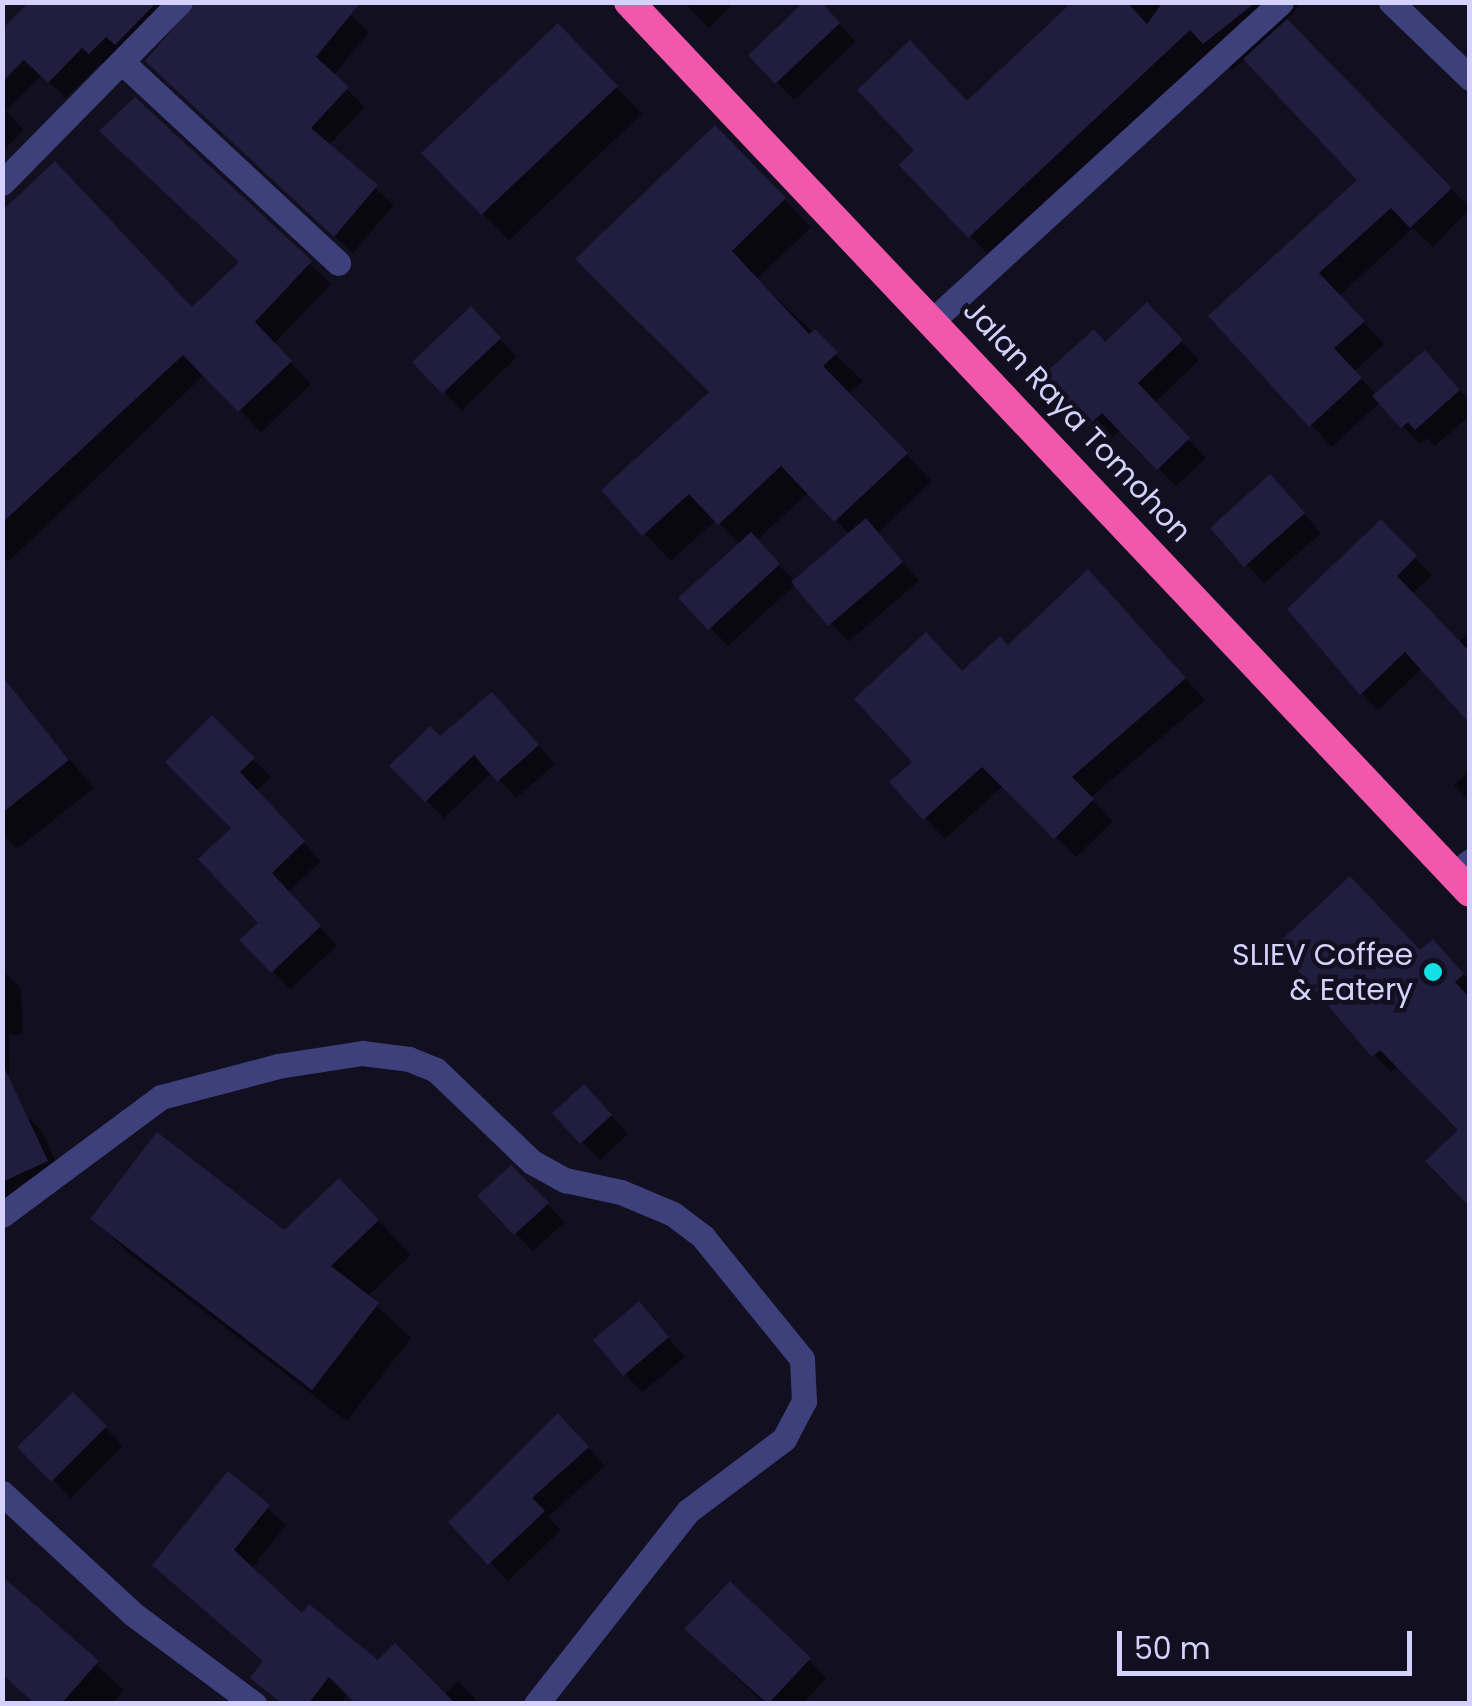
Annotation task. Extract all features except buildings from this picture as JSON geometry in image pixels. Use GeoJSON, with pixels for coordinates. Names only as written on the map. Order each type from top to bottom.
{"type":"FeatureCollection","features":[{"type":"Feature","properties":{"kind":"highway","name":"Jalan Raya Tomohon"},"geometry":{"type":"LineString","coordinates":[[629,2],[1464,876]]}},
{"type":"Feature","properties":{"kind":"street"},"geometry":{"type":"LineString","coordinates":[[2,183],[180,2]]}},
{"type":"Feature","properties":{"kind":"street"},"geometry":{"type":"LineString","coordinates":[[934,320],[1282,2]]}},
{"type":"Feature","properties":{"kind":"street"},"geometry":{"type":"LineString","coordinates":[[1391,2],[1470,78]]}},
{"type":"Feature","properties":{"kind":"street"},"geometry":{"type":"LineString","coordinates":[[122,62],[338,264]]}},
{"type":"Feature","properties":{"kind":"street"},"geometry":{"type":"LineString","coordinates":[[2,1215],[161,1097],[278,1066],[362,1053],[409,1059],[436,1070],[532,1162],[565,1180],[621,1192],[673,1214],[703,1237],[802,1359],[804,1400],[784,1438],[688,1511],[536,1704]]}},
{"type":"Feature","properties":{"kind":"street"},"geometry":{"type":"LineString","coordinates":[[2,1493],[133,1614],[254,1704]]}},
{"type":"Feature","properties":{"kind":"place","name":"SLIEV Coffee & Eatery"},"geometry":{"type":"Point","coordinates":[1433,972]}}]}
